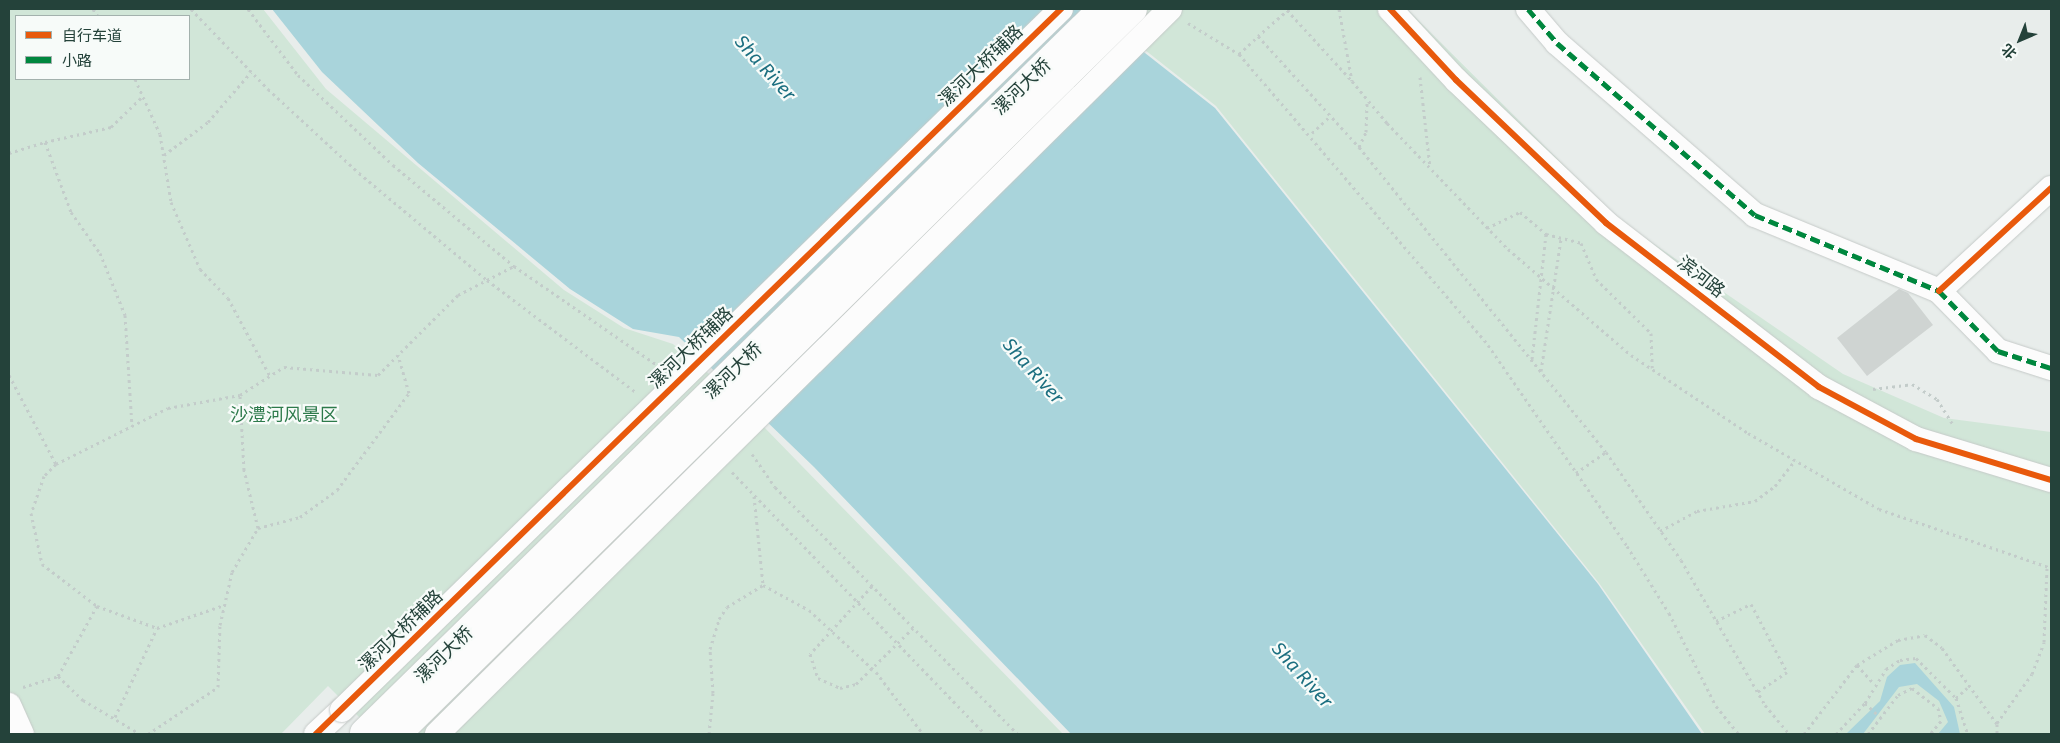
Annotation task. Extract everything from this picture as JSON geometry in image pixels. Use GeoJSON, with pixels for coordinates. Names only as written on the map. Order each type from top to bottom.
{"type":"FeatureCollection","features":[{"type":"Feature","properties":{"kind":"main road","name":"漯河大桥"},"geometry":{"type":"LineString","coordinates":[[364,733],[1102,9]]}},
{"type":"Feature","properties":{"kind":"main road","name":"漯河大桥"},"geometry":{"type":"LineString","coordinates":[[397,734],[1133,9]]}},
{"type":"Feature","properties":{"kind":"street","name":"漯河大桥辅路"},"geometry":{"type":"LineString","coordinates":[[316,734],[1061,9]]}},
{"type":"Feature","properties":{"kind":"street","name":"滨河路"},"geometry":{"type":"LineString","coordinates":[[1390,9],[1456,80],[1606,223],[1834,394],[1916,439],[2051,480]]}},
{"type":"Feature","properties":{"kind":"street"},"geometry":{"type":"LineString","coordinates":[[1528,9],[1558,43],[1755,215],[1939,290],[1998,351],[2051,368]]}},
{"type":"Feature","properties":{"kind":"street"},"geometry":{"type":"LineString","coordinates":[[437,734],[1175,13]]}},
{"type":"Feature","properties":{"kind":"street"},"geometry":{"type":"LineString","coordinates":[[1939,290],[2051,188]]}},
{"type":"Feature","properties":{"kind":"street"},"geometry":{"type":"LineString","coordinates":[[13,697],[22,734]]}},
{"type":"Feature","properties":{"kind":"path"},"geometry":{"type":"LineString","coordinates":[[191,9],[252,72],[359,173],[487,280],[646,400]]}},
{"type":"Feature","properties":{"kind":"path"},"geometry":{"type":"LineString","coordinates":[[248,9],[298,75],[393,165],[514,266],[668,374]]}},
{"type":"Feature","properties":{"kind":"path"},"geometry":{"type":"LineString","coordinates":[[1339,9],[1352,81]]}},
{"type":"Feature","properties":{"kind":"path"},"geometry":{"type":"LineString","coordinates":[[1239,54],[1288,10],[1367,99],[1487,228],[1541,278],[1652,369],[1795,460],[1879,509],[2051,568]]}},
{"type":"Feature","properties":{"kind":"path"},"geometry":{"type":"LineString","coordinates":[[1175,13],[1239,54],[1312,133],[1488,345],[1576,473],[1669,614],[1716,706],[1739,734]]}},
{"type":"Feature","properties":{"kind":"path"},"geometry":{"type":"LineString","coordinates":[[1258,36],[1359,147],[1606,452],[1660,531],[1716,621],[1757,692],[1789,734]]}},
{"type":"Feature","properties":{"kind":"path"},"geometry":{"type":"LineString","coordinates":[[1419,70],[1430,168]]}},
{"type":"Feature","properties":{"kind":"path"},"geometry":{"type":"LineString","coordinates":[[164,155],[208,122],[252,72]]}},
{"type":"Feature","properties":{"kind":"path"},"geometry":{"type":"LineString","coordinates":[[135,80],[160,134],[172,202],[200,269],[228,298],[270,376]]}},
{"type":"Feature","properties":{"kind":"path"},"geometry":{"type":"LineString","coordinates":[[9,153],[46,142],[111,127],[143,96]]}},
{"type":"Feature","properties":{"kind":"path"},"geometry":{"type":"LineString","coordinates":[[1359,147],[1366,132],[1367,99]]}},
{"type":"Feature","properties":{"kind":"path"},"geometry":{"type":"LineString","coordinates":[[1312,133],[1331,116]]}},
{"type":"Feature","properties":{"kind":"path"},"geometry":{"type":"LineString","coordinates":[[46,142],[71,212],[100,253],[125,315],[132,426]]}},
{"type":"Feature","properties":{"kind":"path"},"geometry":{"type":"LineString","coordinates":[[1487,228],[1520,212],[1546,234],[1581,243],[1596,279],[1651,333],[1652,369]]}},
{"type":"Feature","properties":{"kind":"path"},"geometry":{"type":"LineString","coordinates":[[1532,360],[1546,234]]}},
{"type":"Feature","properties":{"kind":"path"},"geometry":{"type":"LineString","coordinates":[[1541,372],[1561,238]]}},
{"type":"Feature","properties":{"kind":"path"},"geometry":{"type":"LineString","coordinates":[[224,604],[157,628],[97,606],[42,564],[31,513],[44,476],[56,464],[168,408],[240,395],[284,367],[378,375],[458,295],[514,266]]}},
{"type":"Feature","properties":{"kind":"path"},"geometry":{"type":"LineString","coordinates":[[258,528],[300,517],[337,490],[409,393],[398,354]]}},
{"type":"Feature","properties":{"kind":"path"},"geometry":{"type":"LineString","coordinates":[[9,375],[56,464]]}},
{"type":"Feature","properties":{"kind":"path"},"geometry":{"type":"LineString","coordinates":[[1834,394],[1912,384],[1937,399],[1971,456]]}},
{"type":"Feature","properties":{"kind":"path"},"geometry":{"type":"LineString","coordinates":[[148,734],[218,687],[224,604],[232,572],[258,528],[244,470],[240,395]]}},
{"type":"Feature","properties":{"kind":"path"},"geometry":{"type":"LineString","coordinates":[[745,448],[775,487],[1018,734]]}},
{"type":"Feature","properties":{"kind":"path"},"geometry":{"type":"LineString","coordinates":[[1576,473],[1606,452]]}},
{"type":"Feature","properties":{"kind":"path"},"geometry":{"type":"LineString","coordinates":[[1660,531],[1697,511],[1755,501],[1776,486],[1795,460]]}},
{"type":"Feature","properties":{"kind":"path"},"geometry":{"type":"LineString","coordinates":[[725,465],[985,734]]}},
{"type":"Feature","properties":{"kind":"path"},"geometry":{"type":"LineString","coordinates":[[754,495],[763,585]]}},
{"type":"Feature","properties":{"kind":"path"},"geometry":{"type":"LineString","coordinates":[[1997,734],[1997,724],[2032,674],[2044,642],[2047,567]]}},
{"type":"Feature","properties":{"kind":"path"},"geometry":{"type":"LineString","coordinates":[[763,585],[782,592],[830,629],[873,670],[923,734]]}},
{"type":"Feature","properties":{"kind":"path"},"geometry":{"type":"LineString","coordinates":[[709,734],[713,693],[710,649],[720,620],[727,607],[763,585]]}},
{"type":"Feature","properties":{"kind":"path"},"geometry":{"type":"LineString","coordinates":[[872,586],[830,629],[810,654],[818,678],[840,688],[856,684],[873,670],[913,628]]}},
{"type":"Feature","properties":{"kind":"path"},"geometry":{"type":"LineString","coordinates":[[1716,621],[1751,604],[1787,672],[1757,692]]}},
{"type":"Feature","properties":{"kind":"path"},"geometry":{"type":"LineString","coordinates":[[13,697],[58,676],[97,606]]}},
{"type":"Feature","properties":{"kind":"path"},"geometry":{"type":"LineString","coordinates":[[2046,614],[2051,610]]}},
{"type":"Feature","properties":{"kind":"path"},"geometry":{"type":"LineString","coordinates":[[114,716],[157,628]]}},
{"type":"Feature","properties":{"kind":"path"},"geometry":{"type":"LineString","coordinates":[[1804,734],[1857,665],[1898,640],[1925,635],[1942,648],[1968,688],[1997,724]]}},
{"type":"Feature","properties":{"kind":"path"},"geometry":{"type":"LineString","coordinates":[[1836,734],[1865,703],[1874,684],[1900,660],[1916,658],[1956,698],[1968,734]]}},
{"type":"Feature","properties":{"kind":"path"},"geometry":{"type":"LineString","coordinates":[[1857,665],[1874,684]]}},
{"type":"Feature","properties":{"kind":"path"},"geometry":{"type":"LineString","coordinates":[[58,676],[83,700],[114,716],[140,734]]}},
{"type":"Feature","properties":{"kind":"path"},"geometry":{"type":"LineString","coordinates":[[1868,734],[1898,695],[1912,688],[1938,708],[1941,721],[1930,734]]}},
{"type":"Feature","properties":{"kind":"path"},"geometry":{"type":"LineString","coordinates":[[1956,698],[1968,688]]}},
{"type":"Feature","properties":{"kind":"path"},"geometry":{"type":"LineString","coordinates":[[1865,703],[1880,718]]}},
{"type":"Feature","properties":{"kind":"green space","name":"沙澧河风景区"},"geometry":{"type":"Polygon","coordinates":[[[9,9],[263,9],[326,89],[564,290],[624,328],[673,344],[726,388],[1063,734],[376,734],[328,686],[281,734],[9,734],[9,9]]]}},
{"type":"Feature","properties":{"kind":"green space"},"geometry":{"type":"Polygon","coordinates":[[[1093,9],[1407,9],[1619,220],[1843,374],[1944,418],[2051,432],[2051,734],[1705,734],[1599,583],[1216,106],[1093,9]]]}},
{"type":"Feature","properties":{"kind":"water","name":"Sha River"},"geometry":{"type":"Polygon","coordinates":[[[272,9],[1089,9],[1215,108],[1598,584],[1702,734],[1071,734],[814,467],[679,337],[633,329],[570,289],[418,163],[322,72],[272,9]]]}},
{"type":"Feature","properties":{"kind":"water"},"geometry":{"type":"Polygon","coordinates":[[[1915,663],[1954,707],[1960,734],[1938,734],[1948,722],[1939,701],[1917,684],[1899,687],[1863,734],[1846,734],[1880,701],[1887,677],[1900,665],[1915,663]]]}},
{"type":"Feature","properties":{"kind":"building"},"geometry":{"type":"Polygon","coordinates":[[[1899,289],[1908,293],[1933,325],[1867,376],[1837,338],[1899,289]]]}},
{"type":"Feature","properties":{"kind":"marked path"},"geometry":{"type":"LineString","coordinates":[[1528,9],[1557,43],[1755,215],[1939,291],[1998,351],[2051,368]]}},
{"type":"Feature","properties":{"kind":"cycle path"},"geometry":{"type":"LineString","coordinates":[[316,734],[1061,9]]}},
{"type":"Feature","properties":{"kind":"cycle path"},"geometry":{"type":"LineString","coordinates":[[1390,9],[1456,80],[1606,223],[1819,387],[1916,439],[2051,480]]}},
{"type":"Feature","properties":{"kind":"cycle path"},"geometry":{"type":"LineString","coordinates":[[1939,291],[2051,188]]}}]}
